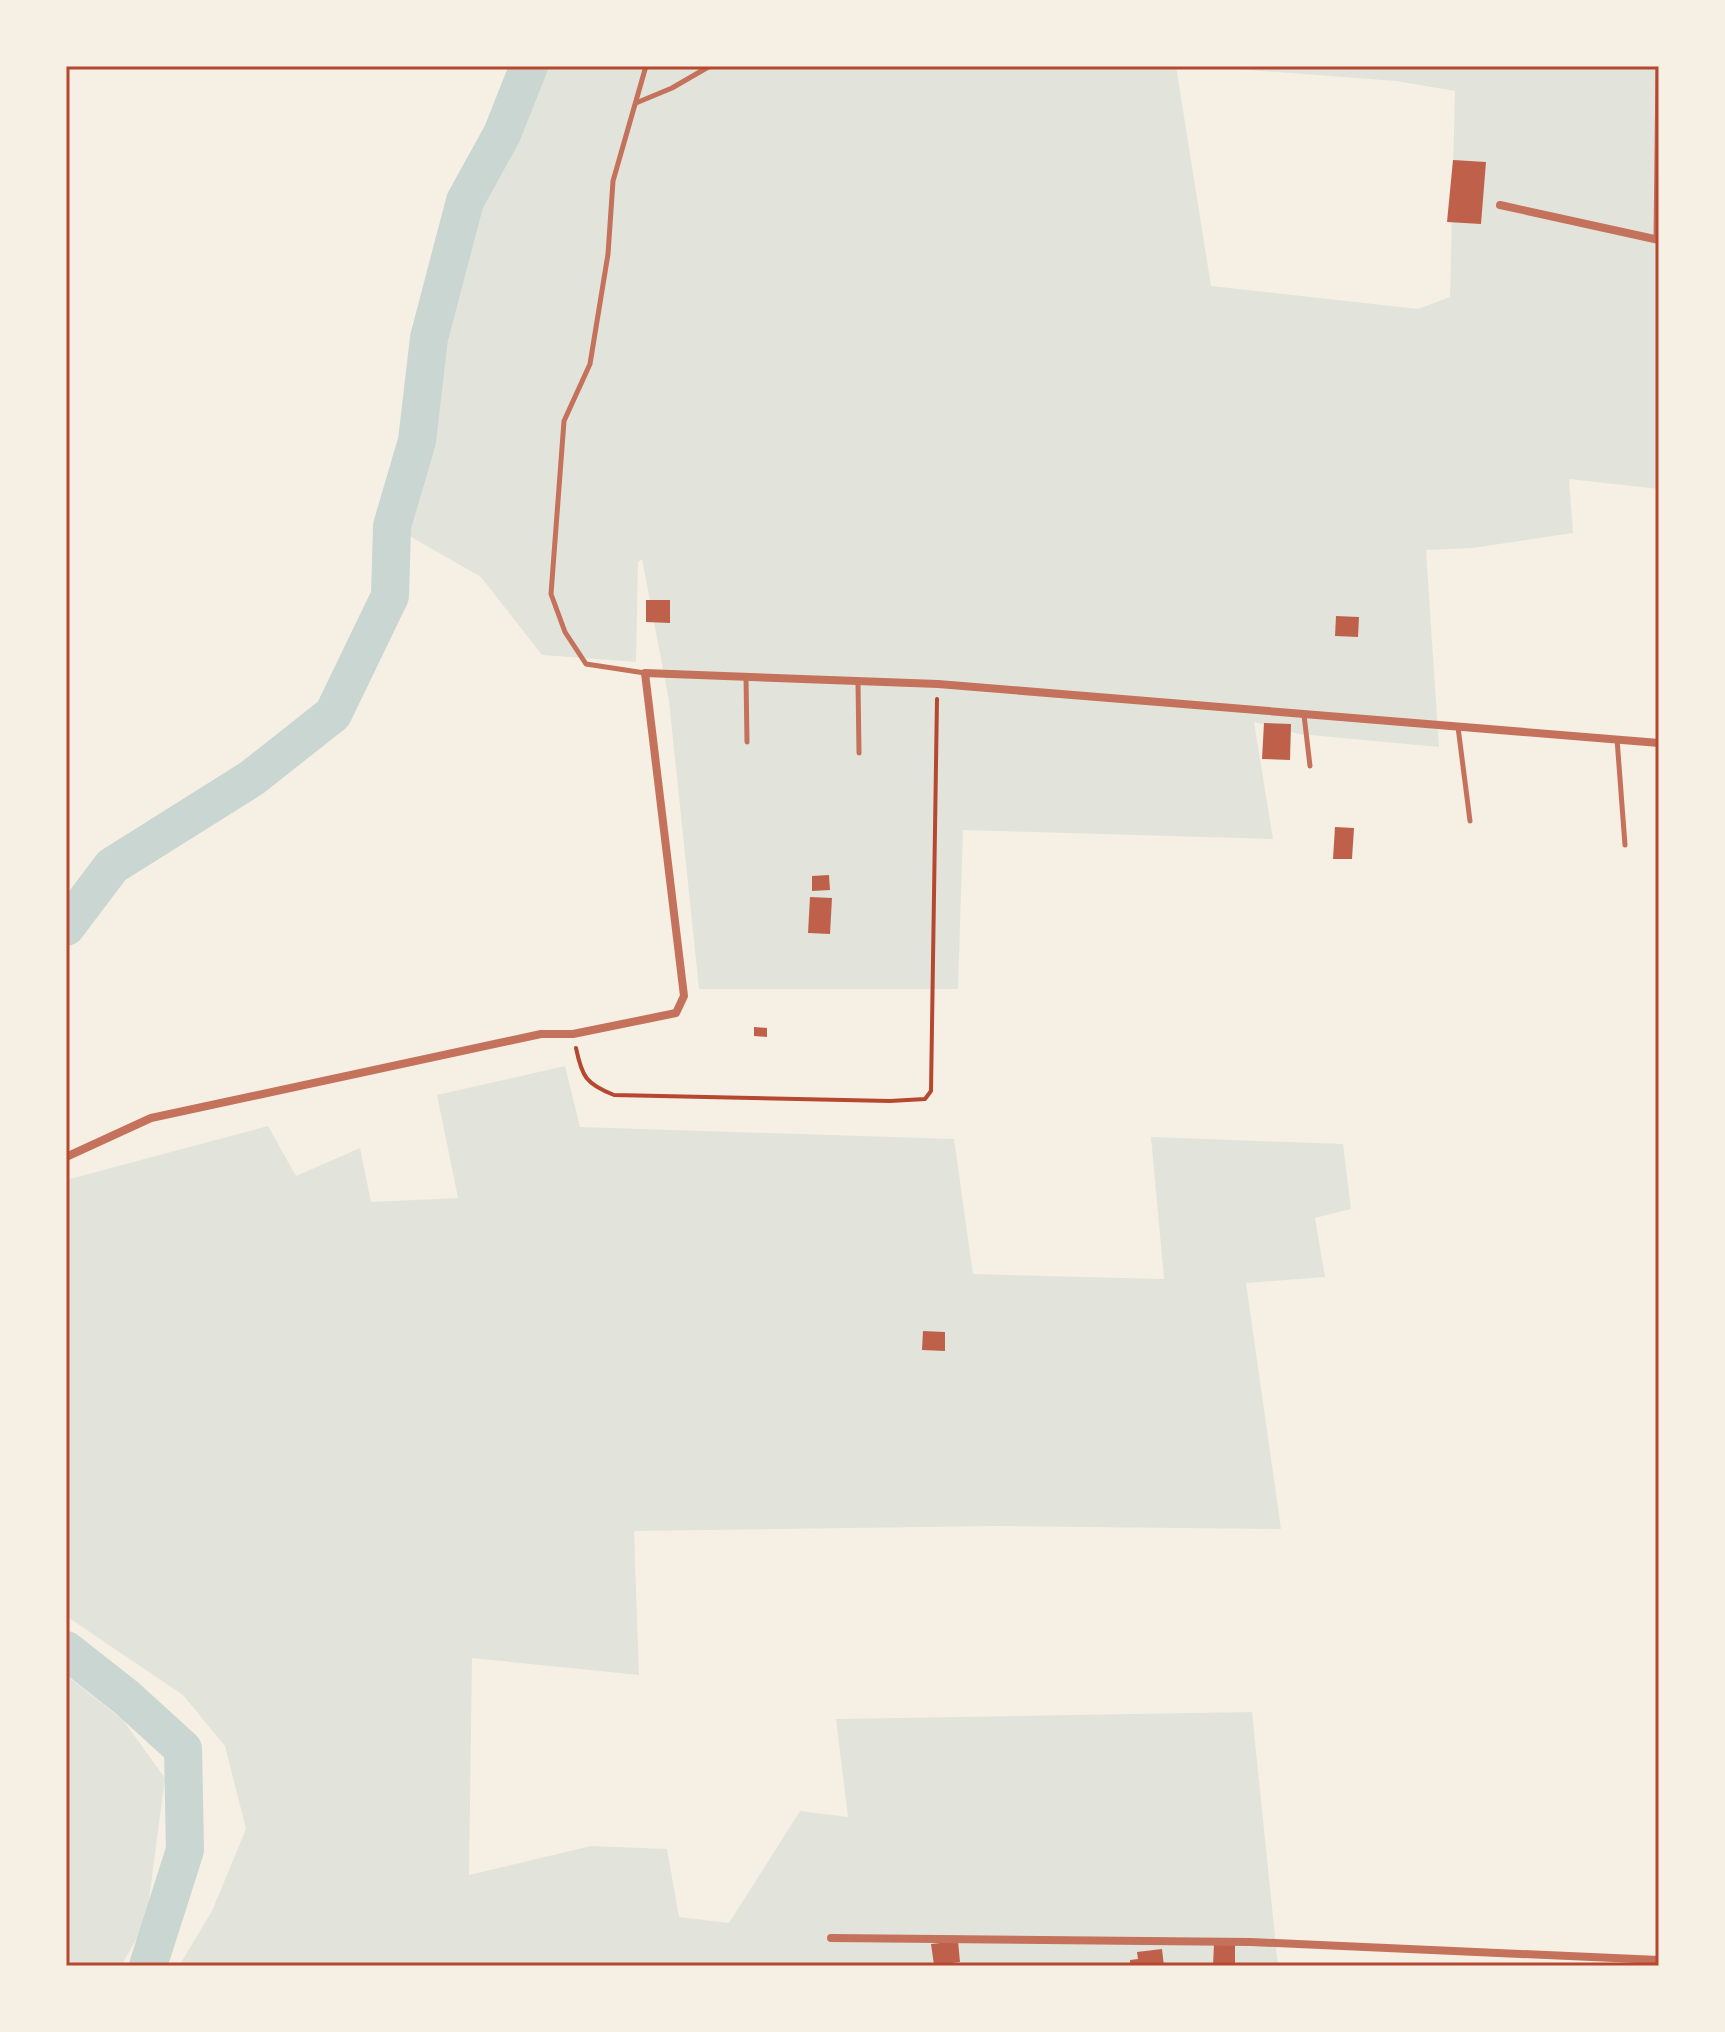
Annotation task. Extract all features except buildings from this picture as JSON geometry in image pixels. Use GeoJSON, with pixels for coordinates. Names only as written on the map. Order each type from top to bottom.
{"type":"FeatureCollection","features":[{"type":"Feature","properties":{"kind":"street"},"geometry":{"type":"LineString","coordinates":[[1500,205],[1657,239]]}},
{"type":"Feature","properties":{"kind":"street"},"geometry":{"type":"LineString","coordinates":[[66,1157],[151,1118],[541,1034],[573,1034],[676,1013],[684,996],[645,673],[938,684],[1659,743]]}},
{"type":"Feature","properties":{"kind":"street"},"geometry":{"type":"LineString","coordinates":[[831,1938],[1251,1942],[1645,1963],[1659,1960]]}},
{"type":"Feature","properties":{"kind":"lane"},"geometry":{"type":"LineString","coordinates":[[645,673],[586,664],[565,632],[551,594],[564,421],[590,364],[608,254],[613,181],[646,66]]}},
{"type":"Feature","properties":{"kind":"lane"},"geometry":{"type":"LineString","coordinates":[[635,103],[672,88],[710,66]]}},
{"type":"Feature","properties":{"kind":"lane"},"geometry":{"type":"LineString","coordinates":[[1657,239],[1658,66]]}},
{"type":"Feature","properties":{"kind":"lane"},"geometry":{"type":"LineString","coordinates":[[746,677],[747,742]]}},
{"type":"Feature","properties":{"kind":"lane"},"geometry":{"type":"LineString","coordinates":[[858,681],[859,753]]}},
{"type":"Feature","properties":{"kind":"lane"},"geometry":{"type":"LineString","coordinates":[[1304,714],[1310,766]]}},
{"type":"Feature","properties":{"kind":"lane"},"geometry":{"type":"LineString","coordinates":[[1458,726],[1470,821]]}},
{"type":"Feature","properties":{"kind":"lane"},"geometry":{"type":"LineString","coordinates":[[1617,739],[1625,845]]}},
{"type":"Feature","properties":{"kind":"path"},"geometry":{"type":"LineString","coordinates":[[573,1034],[580,1069],[591,1086],[614,1095],[890,1101],[925,1099],[931,1091],[938,684]]}},
{"type":"Feature","properties":{"kind":"shaded area"},"geometry":{"type":"Polygon","coordinates":[[[526,66],[1176,66],[1211,286],[1418,309],[1450,297],[1455,91],[1396,81],[1197,66],[1659,66],[1659,489],[1569,479],[1573,533],[1473,548],[1426,550],[1439,747],[1299,734],[1254,722],[1273,839],[963,830],[958,989],[699,989],[669,701],[642,559],[638,562],[636,662],[542,655],[481,577],[392,526],[417,441],[429,338],[465,201],[526,66]]]}},
{"type":"Feature","properties":{"kind":"shaded area"},"geometry":{"type":"Polygon","coordinates":[[[565,1066],[580,1127],[954,1139],[973,1274],[1164,1279],[1151,1137],[1343,1144],[1351,1209],[1315,1218],[1325,1277],[1246,1283],[1281,1529],[995,1526],[634,1531],[639,1675],[472,1658],[469,1875],[591,1846],[667,1849],[679,1917],[729,1923],[800,1811],[848,1817],[836,1719],[1252,1712],[1278,1966],[179,1966],[212,1911],[246,1829],[225,1746],[183,1695],[66,1616],[66,1180],[268,1126],[296,1176],[360,1148],[371,1202],[458,1198],[437,1095],[565,1066]]]}},
{"type":"Feature","properties":{"kind":"shaded area"},"geometry":{"type":"Polygon","coordinates":[[[66,1675],[123,1720],[165,1778],[146,1922],[121,1966],[66,1966],[66,1675]]]}},
{"type":"Feature","properties":{"kind":"waterway"},"geometry":{"type":"LineString","coordinates":[[66,927],[112,866],[252,778],[333,714],[390,596],[392,526],[417,441],[429,338],[465,201],[502,134],[529,66]]}},
{"type":"Feature","properties":{"kind":"waterway"},"geometry":{"type":"LineString","coordinates":[[66,1650],[127,1698],[183,1749],[185,1850],[148,1966]]}}]}
